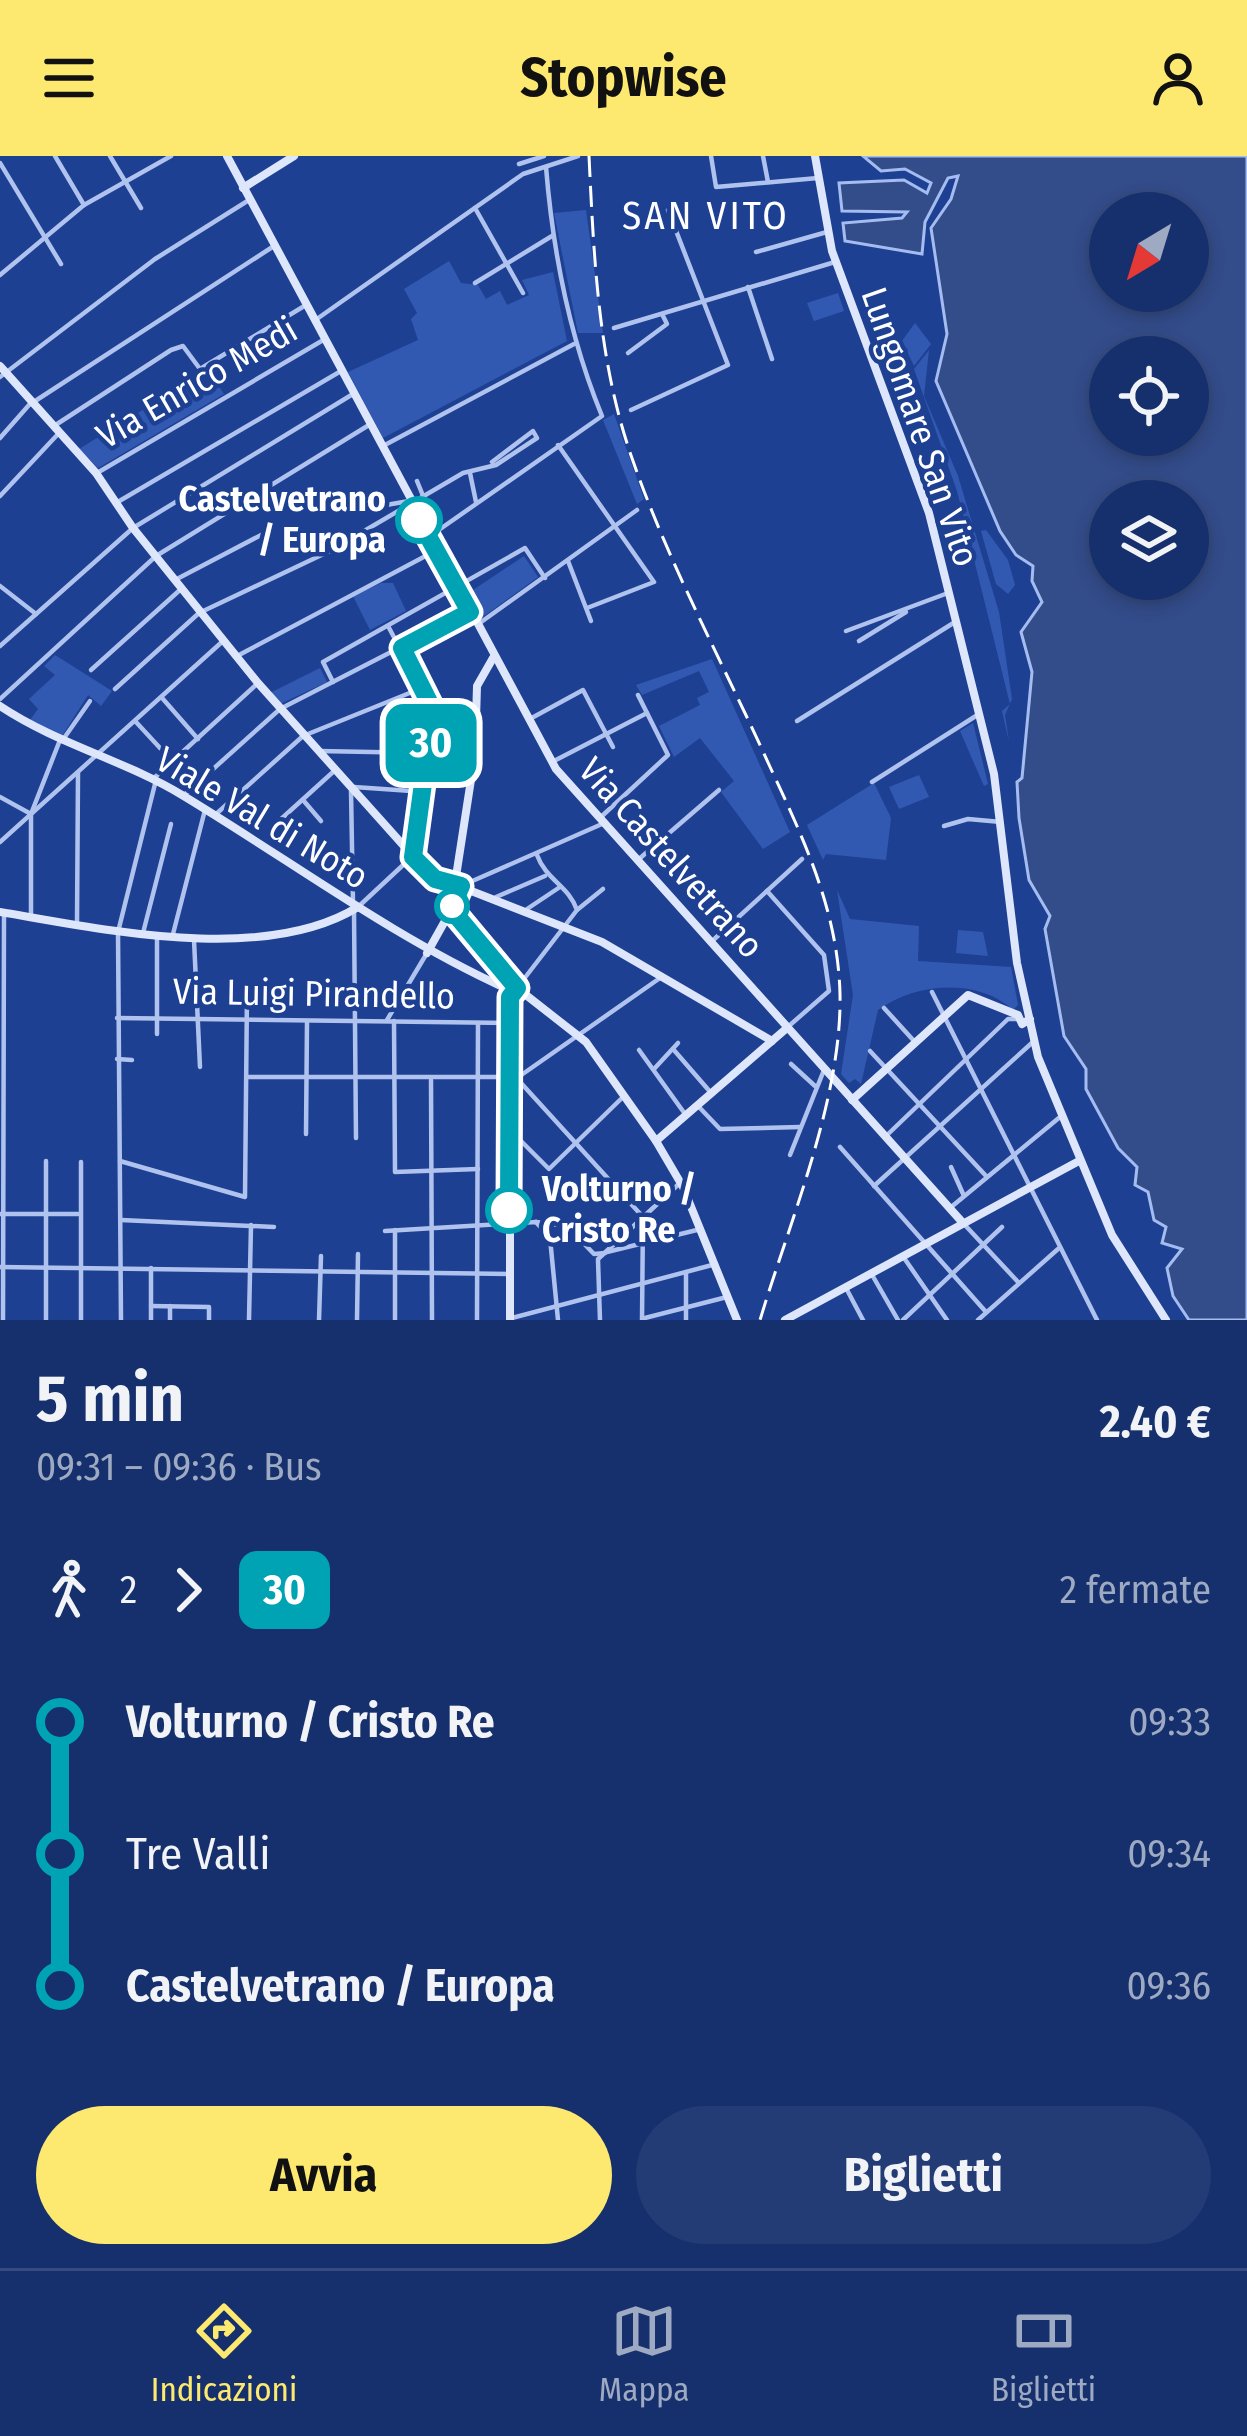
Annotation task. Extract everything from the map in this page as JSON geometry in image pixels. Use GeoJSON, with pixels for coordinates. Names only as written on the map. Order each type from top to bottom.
{"type":"FeatureCollection","features":[{"type":"Feature","properties":{"kind":"street"},"geometry":{"type":"LineString","coordinates":[[55,156],[84,205]]}},
{"type":"Feature","properties":{"kind":"street"},"geometry":{"type":"LineString","coordinates":[[110,156],[141,208]]}},
{"type":"Feature","properties":{"kind":"street","name":"Via Castelvetrano"},"geometry":{"type":"LineString","coordinates":[[226,156],[552,762],[635,863],[963,1223]]}},
{"type":"Feature","properties":{"kind":"street"},"geometry":{"type":"LineString","coordinates":[[243,188],[294,156]]}},
{"type":"Feature","properties":{"kind":"street"},"geometry":{"type":"LineString","coordinates":[[516,156],[523,174]]}},
{"type":"Feature","properties":{"kind":"street"},"geometry":{"type":"LineString","coordinates":[[520,164],[544,156]]}},
{"type":"Feature","properties":{"kind":"street"},"geometry":{"type":"LineString","coordinates":[[314,321],[523,174],[578,156]]}},
{"type":"Feature","properties":{"kind":"street"},"geometry":{"type":"LineString","coordinates":[[711,156],[716,187],[818,178]]}},
{"type":"Feature","properties":{"kind":"street"},"geometry":{"type":"LineString","coordinates":[[763,156],[768,182]]}},
{"type":"Feature","properties":{"kind":"street","name":"Lungomare San Vito"},"geometry":{"type":"LineString","coordinates":[[815,156],[835,262],[929,513],[979,714],[1001,822],[1023,1018],[1060,1118],[1112,1235],[1166,1320]]}},
{"type":"Feature","properties":{"kind":"street"},"geometry":{"type":"LineString","coordinates":[[0,275],[84,205],[167,157]]}},
{"type":"Feature","properties":{"kind":"street"},"geometry":{"type":"LineString","coordinates":[[0,163],[61,264]]}},
{"type":"Feature","properties":{"kind":"street"},"geometry":{"type":"LineString","coordinates":[[417,481],[433,534],[602,416],[574,344],[552,236],[545,167]]}},
{"type":"Feature","properties":{"kind":"street"},"geometry":{"type":"LineString","coordinates":[[250,200],[154,260],[2,371],[96,473],[133,528],[280,710],[434,878],[456,890],[496,897],[569,926],[663,975],[772,1041]]}},
{"type":"Feature","properties":{"kind":"street"},"geometry":{"type":"LineString","coordinates":[[475,208],[523,293]]}},
{"type":"Feature","properties":{"kind":"street"},"geometry":{"type":"LineString","coordinates":[[631,410],[728,364],[668,210]]}},
{"type":"Feature","properties":{"kind":"street"},"geometry":{"type":"LineString","coordinates":[[756,252],[827,232]]}},
{"type":"Feature","properties":{"kind":"street"},"geometry":{"type":"LineString","coordinates":[[475,283],[552,236]]}},
{"type":"Feature","properties":{"kind":"street"},"geometry":{"type":"LineString","coordinates":[[0,438],[35,405],[170,310],[274,246]]}},
{"type":"Feature","properties":{"kind":"street"},"geometry":{"type":"LineString","coordinates":[[614,328],[835,262]]}},
{"type":"Feature","properties":{"kind":"street"},"geometry":{"type":"LineString","coordinates":[[748,287],[772,359]]}},
{"type":"Feature","properties":{"kind":"street"},"geometry":{"type":"LineString","coordinates":[[0,496],[56,429],[171,350],[183,346],[200,369],[306,305]]}},
{"type":"Feature","properties":{"kind":"street"},"geometry":{"type":"LineString","coordinates":[[628,353],[668,324],[662,314]]}},
{"type":"Feature","properties":{"kind":"street","name":"Via Enrico Medi"},"geometry":{"type":"LineString","coordinates":[[96,473],[325,339]]}},
{"type":"Feature","properties":{"kind":"street"},"geometry":{"type":"LineString","coordinates":[[381,447],[574,344]]}},
{"type":"Feature","properties":{"kind":"street"},"geometry":{"type":"LineString","coordinates":[[116,502],[340,371]]}},
{"type":"Feature","properties":{"kind":"street"},"geometry":{"type":"LineString","coordinates":[[0,646],[133,528],[353,394]]}},
{"type":"Feature","properties":{"kind":"street"},"geometry":{"type":"LineString","coordinates":[[0,702],[156,556],[369,425]]}},
{"type":"Feature","properties":{"kind":"street"},"geometry":{"type":"LineString","coordinates":[[369,508],[424,500],[470,473],[493,462],[496,465],[537,438],[547,452]]}},
{"type":"Feature","properties":{"kind":"street"},"geometry":{"type":"LineString","coordinates":[[558,445],[654,582],[587,608]]}},
{"type":"Feature","properties":{"kind":"street"},"geometry":{"type":"LineString","coordinates":[[470,473],[477,503]]}},
{"type":"Feature","properties":{"kind":"street"},"geometry":{"type":"LineString","coordinates":[[115,689],[199,613],[330,551],[410,503]]}},
{"type":"Feature","properties":{"kind":"street"},"geometry":{"type":"LineString","coordinates":[[477,625],[637,510]]}},
{"type":"Feature","properties":{"kind":"street"},"geometry":{"type":"LineString","coordinates":[[91,670],[178,584],[263,534]]}},
{"type":"Feature","properties":{"kind":"street"},"geometry":{"type":"LineString","coordinates":[[334,682],[323,662],[456,591],[524,548],[545,578]]}},
{"type":"Feature","properties":{"kind":"street"},"geometry":{"type":"LineString","coordinates":[[236,656],[435,551]]}},
{"type":"Feature","properties":{"kind":"street"},"geometry":{"type":"LineString","coordinates":[[568,561],[591,621]]}},
{"type":"Feature","properties":{"kind":"street"},"geometry":{"type":"LineString","coordinates":[[0,586],[36,614]]}},
{"type":"Feature","properties":{"kind":"street"},"geometry":{"type":"LineString","coordinates":[[846,631],[948,593]]}},
{"type":"Feature","properties":{"kind":"street"},"geometry":{"type":"LineString","coordinates":[[859,641],[916,605]]}},
{"type":"Feature","properties":{"kind":"street"},"geometry":{"type":"LineString","coordinates":[[183,796],[280,710],[470,612]]}},
{"type":"Feature","properties":{"kind":"street"},"geometry":{"type":"LineString","coordinates":[[796,721],[955,622]]}},
{"type":"Feature","properties":{"kind":"street"},"geometry":{"type":"LineString","coordinates":[[3,1320],[2,912],[118,932],[260,936],[355,907],[413,857],[426,792],[433,710],[388,626]]}},
{"type":"Feature","properties":{"kind":"street"},"geometry":{"type":"LineString","coordinates":[[0,842],[223,641]]}},
{"type":"Feature","properties":{"kind":"street"},"geometry":{"type":"LineString","coordinates":[[478,1169],[395,1172],[390,1021],[456,890],[475,754],[477,686],[493,657]]}},
{"type":"Feature","properties":{"kind":"street"},"geometry":{"type":"LineString","coordinates":[[122,1320],[118,932],[154,780],[258,683]]}},
{"type":"Feature","properties":{"kind":"street"},"geometry":{"type":"LineString","coordinates":[[173,934],[210,813],[303,736],[422,688]]}},
{"type":"Feature","properties":{"kind":"street"},"geometry":{"type":"LineString","coordinates":[[528,720],[583,690],[614,747]]}},
{"type":"Feature","properties":{"kind":"street"},"geometry":{"type":"LineString","coordinates":[[456,890],[600,822],[668,755],[638,695]]}},
{"type":"Feature","properties":{"kind":"street"},"geometry":{"type":"LineString","coordinates":[[163,698],[198,739]]}},
{"type":"Feature","properties":{"kind":"street"},"geometry":{"type":"LineString","coordinates":[[31,917],[31,814],[61,740],[90,701]]}},
{"type":"Feature","properties":{"kind":"street","name":"Viale Val di Noto"},"geometry":{"type":"LineString","coordinates":[[0,702],[61,740],[183,796],[427,953],[505,988],[517,988]]}},
{"type":"Feature","properties":{"kind":"street"},"geometry":{"type":"LineString","coordinates":[[552,762],[647,713]]}},
{"type":"Feature","properties":{"kind":"street"},"geometry":{"type":"LineString","coordinates":[[872,782],[979,714]]}},
{"type":"Feature","properties":{"kind":"street"},"geometry":{"type":"LineString","coordinates":[[136,722],[160,748]]}},
{"type":"Feature","properties":{"kind":"street"},"geometry":{"type":"LineString","coordinates":[[317,752],[475,754]]}},
{"type":"Feature","properties":{"kind":"street"},"geometry":{"type":"LineString","coordinates":[[280,820],[333,772]]}},
{"type":"Feature","properties":{"kind":"street"},"geometry":{"type":"LineString","coordinates":[[77,928],[78,773]]}},
{"type":"Feature","properties":{"kind":"street"},"geometry":{"type":"LineString","coordinates":[[349,789],[426,792]]}},
{"type":"Feature","properties":{"kind":"street"},"geometry":{"type":"LineString","coordinates":[[349,789],[355,907],[356,1138]]}},
{"type":"Feature","properties":{"kind":"street"},"geometry":{"type":"LineString","coordinates":[[635,863],[719,790]]}},
{"type":"Feature","properties":{"kind":"street"},"geometry":{"type":"LineString","coordinates":[[0,797],[31,814]]}},
{"type":"Feature","properties":{"kind":"street"},"geometry":{"type":"LineString","coordinates":[[303,800],[321,820]]}},
{"type":"Feature","properties":{"kind":"street"},"geometry":{"type":"LineString","coordinates":[[944,826],[968,819],[1001,822]]}},
{"type":"Feature","properties":{"kind":"street"},"geometry":{"type":"LineString","coordinates":[[143,933],[171,824]]}},
{"type":"Feature","properties":{"kind":"street"},"geometry":{"type":"LineString","coordinates":[[537,855],[545,876],[577,910]]}},
{"type":"Feature","properties":{"kind":"street"},"geometry":{"type":"LineString","coordinates":[[710,943],[802,859]]}},
{"type":"Feature","properties":{"kind":"street"},"geometry":{"type":"LineString","coordinates":[[496,897],[545,876]]}},
{"type":"Feature","properties":{"kind":"street"},"geometry":{"type":"LineString","coordinates":[[526,909],[560,887]]}},
{"type":"Feature","properties":{"kind":"street"},"geometry":{"type":"LineString","coordinates":[[603,889],[577,910],[510,997],[510,1319],[716,1264]]}},
{"type":"Feature","properties":{"kind":"street"},"geometry":{"type":"LineString","coordinates":[[456,890],[517,988],[580,1036],[656,1142],[681,1183],[737,1320]]}},
{"type":"Feature","properties":{"kind":"street"},"geometry":{"type":"LineString","coordinates":[[656,1142],[830,991],[824,955],[767,891]]}},
{"type":"Feature","properties":{"kind":"street"},"geometry":{"type":"LineString","coordinates":[[157,934],[157,1034]]}},
{"type":"Feature","properties":{"kind":"street"},"geometry":{"type":"LineString","coordinates":[[195,935],[200,1066]]}},
{"type":"Feature","properties":{"kind":"street"},"geometry":{"type":"LineString","coordinates":[[248,1077],[513,1076],[580,1036],[663,975]]}},
{"type":"Feature","properties":{"kind":"street"},"geometry":{"type":"LineString","coordinates":[[120,1161],[245,1197],[248,992]]}},
{"type":"Feature","properties":{"kind":"street"},"geometry":{"type":"LineString","coordinates":[[932,992],[1096,1319]]}},
{"type":"Feature","properties":{"kind":"street"},"geometry":{"type":"LineString","coordinates":[[852,1100],[971,994],[1023,1018]]}},
{"type":"Feature","properties":{"kind":"street"},"geometry":{"type":"LineString","coordinates":[[884,1008],[914,1041]]}},
{"type":"Feature","properties":{"kind":"street","name":"Via Luigi Pirandello"},"geometry":{"type":"LineString","coordinates":[[117,1018],[511,1023]]}},
{"type":"Feature","properties":{"kind":"street"},"geometry":{"type":"LineString","coordinates":[[885,1137],[1009,1019],[1023,1018]]}},
{"type":"Feature","properties":{"kind":"street"},"geometry":{"type":"LineString","coordinates":[[306,1134],[308,1022]]}},
{"type":"Feature","properties":{"kind":"street"},"geometry":{"type":"LineString","coordinates":[[477,1320],[478,1023]]}},
{"type":"Feature","properties":{"kind":"street"},"geometry":{"type":"LineString","coordinates":[[874,1186],[1033,1039]]}},
{"type":"Feature","properties":{"kind":"street"},"geometry":{"type":"LineString","coordinates":[[654,1069],[675,1046],[712,1094]]}},
{"type":"Feature","properties":{"kind":"street"},"geometry":{"type":"LineString","coordinates":[[639,1051],[688,1117]]}},
{"type":"Feature","properties":{"kind":"street"},"geometry":{"type":"LineString","coordinates":[[870,1051],[987,1177]]}},
{"type":"Feature","properties":{"kind":"street"},"geometry":{"type":"LineString","coordinates":[[117,1059],[132,1060]]}},
{"type":"Feature","properties":{"kind":"street"},"geometry":{"type":"LineString","coordinates":[[790,1064],[815,1085]]}},
{"type":"Feature","properties":{"kind":"street"},"geometry":{"type":"LineString","coordinates":[[790,1155],[815,1085],[825,1071]]}},
{"type":"Feature","properties":{"kind":"street"},"geometry":{"type":"LineString","coordinates":[[513,1076],[643,1217],[642,1320],[727,1298]]}},
{"type":"Feature","properties":{"kind":"street"},"geometry":{"type":"LineString","coordinates":[[431,1078],[432,1320]]}},
{"type":"Feature","properties":{"kind":"street"},"geometry":{"type":"LineString","coordinates":[[512,1132],[549,1169],[624,1096]]}},
{"type":"Feature","properties":{"kind":"street"},"geometry":{"type":"LineString","coordinates":[[699,1107],[720,1129],[800,1127]]}},
{"type":"Feature","properties":{"kind":"street"},"geometry":{"type":"LineString","coordinates":[[950,1208],[1060,1118]]}},
{"type":"Feature","properties":{"kind":"street"},"geometry":{"type":"LineString","coordinates":[[840,1147],[986,1312]]}},
{"type":"Feature","properties":{"kind":"street"},"geometry":{"type":"LineString","coordinates":[[46,1161],[46,1320]]}},
{"type":"Feature","properties":{"kind":"street"},"geometry":{"type":"LineString","coordinates":[[786,1317],[1079,1161]]}},
{"type":"Feature","properties":{"kind":"street"},"geometry":{"type":"LineString","coordinates":[[80,1162],[81,1320]]}},
{"type":"Feature","properties":{"kind":"street"},"geometry":{"type":"LineString","coordinates":[[951,1168],[964,1196]]}},
{"type":"Feature","properties":{"kind":"street"},"geometry":{"type":"LineString","coordinates":[[606,1253],[681,1183]]}},
{"type":"Feature","properties":{"kind":"street"},"geometry":{"type":"LineString","coordinates":[[1,1214],[81,1214]]}},
{"type":"Feature","properties":{"kind":"street"},"geometry":{"type":"LineString","coordinates":[[121,1220],[274,1227]]}},
{"type":"Feature","properties":{"kind":"street"},"geometry":{"type":"LineString","coordinates":[[536,1222],[550,1238],[558,1320]]}},
{"type":"Feature","properties":{"kind":"street"},"geometry":{"type":"LineString","coordinates":[[385,1231],[536,1222],[567,1226],[596,1257],[600,1320]]}},
{"type":"Feature","properties":{"kind":"street"},"geometry":{"type":"LineString","coordinates":[[963,1223],[1019,1283]]}},
{"type":"Feature","properties":{"kind":"street"},"geometry":{"type":"LineString","coordinates":[[249,1320],[251,1226]]}},
{"type":"Feature","properties":{"kind":"street"},"geometry":{"type":"LineString","coordinates":[[550,1238],[567,1226]]}},
{"type":"Feature","properties":{"kind":"street"},"geometry":{"type":"LineString","coordinates":[[871,1272],[900,1320],[1002,1227]]}},
{"type":"Feature","properties":{"kind":"street"},"geometry":{"type":"LineString","coordinates":[[596,1257],[701,1229]]}},
{"type":"Feature","properties":{"kind":"street"},"geometry":{"type":"LineString","coordinates":[[394,1320],[395,1230]]}},
{"type":"Feature","properties":{"kind":"street"},"geometry":{"type":"LineString","coordinates":[[978,1320],[1058,1250]]}},
{"type":"Feature","properties":{"kind":"street"},"geometry":{"type":"LineString","coordinates":[[357,1320],[358,1254]]}},
{"type":"Feature","properties":{"kind":"street"},"geometry":{"type":"LineString","coordinates":[[319,1320],[321,1256]]}},
{"type":"Feature","properties":{"kind":"street"},"geometry":{"type":"LineString","coordinates":[[902,1256],[947,1320]]}},
{"type":"Feature","properties":{"kind":"street"},"geometry":{"type":"LineString","coordinates":[[1,1267],[510,1274]]}},
{"type":"Feature","properties":{"kind":"street"},"geometry":{"type":"LineString","coordinates":[[151,1268],[151,1320]]}},
{"type":"Feature","properties":{"kind":"street"},"geometry":{"type":"LineString","coordinates":[[686,1272],[686,1320]]}},
{"type":"Feature","properties":{"kind":"street"},"geometry":{"type":"LineString","coordinates":[[844,1286],[862,1320]]}},
{"type":"Feature","properties":{"kind":"street"},"geometry":{"type":"LineString","coordinates":[[151,1306],[209,1307],[209,1320]]}},
{"type":"Feature","properties":{"kind":"street"},"geometry":{"type":"LineString","coordinates":[[170,1306],[170,1320]]}},
{"type":"Feature","properties":{"kind":"shaded area"},"geometry":{"type":"Polygon","coordinates":[[[863,156],[1247,156],[1247,1320],[1189,1320],[1173,1296],[1167,1268],[1182,1249],[1162,1243],[1166,1227],[1154,1220],[1148,1192],[1135,1185],[1137,1167],[1118,1148],[1086,1089],[1086,1069],[1064,1036],[1045,929],[1050,916],[1029,880],[1017,782],[1022,778],[1032,672],[1021,632],[1042,602],[1032,581],[1033,566],[1016,555],[1000,531],[936,381],[947,334],[931,228],[951,199],[958,176],[948,178],[925,222],[922,254],[845,241],[843,223],[902,218],[907,212],[842,211],[839,183],[904,180],[927,193],[931,183],[905,169],[881,171],[863,156]]]}},
{"type":"Feature","properties":{"kind":"shaded area"},"geometry":{"type":"Polygon","coordinates":[[[586,210],[603,333],[578,333],[554,213],[586,210]]]}},
{"type":"Feature","properties":{"kind":"shaded area"},"geometry":{"type":"Polygon","coordinates":[[[449,261],[461,283],[478,285],[486,299],[500,291],[507,305],[529,295],[522,280],[553,272],[567,341],[383,438],[348,372],[418,340],[411,319],[417,313],[404,289],[449,261]]]}},
{"type":"Feature","properties":{"kind":"shaded area"},"geometry":{"type":"Polygon","coordinates":[[[838,293],[844,311],[814,321],[807,303],[838,293]]]}},
{"type":"Feature","properties":{"kind":"shaded area"},"geometry":{"type":"Polygon","coordinates":[[[915,323],[931,344],[914,366],[902,341],[915,323]]]}},
{"type":"Feature","properties":{"kind":"shaded area"},"geometry":{"type":"Polygon","coordinates":[[[929,350],[924,396],[958,476],[999,612],[1010,704],[957,491],[914,369],[929,350]]]}},
{"type":"Feature","properties":{"kind":"shaded area"},"geometry":{"type":"Polygon","coordinates":[[[195,378],[201,387],[216,382],[224,394],[98,468],[79,449],[195,378]]]}},
{"type":"Feature","properties":{"kind":"shaded area"},"geometry":{"type":"Polygon","coordinates":[[[614,414],[644,499],[637,504],[603,420],[614,414]]]}},
{"type":"Feature","properties":{"kind":"shaded area"},"geometry":{"type":"Polygon","coordinates":[[[986,530],[1008,560],[1015,585],[1008,594],[996,584],[981,531],[986,530]]]}},
{"type":"Feature","properties":{"kind":"shaded area"},"geometry":{"type":"Polygon","coordinates":[[[524,556],[538,577],[480,619],[467,594],[524,556]]]}},
{"type":"Feature","properties":{"kind":"shaded area"},"geometry":{"type":"Polygon","coordinates":[[[381,583],[393,583],[406,611],[370,630],[353,596],[381,583]]]}},
{"type":"Feature","properties":{"kind":"shaded area"},"geometry":{"type":"Polygon","coordinates":[[[55,655],[112,691],[101,706],[88,695],[62,736],[30,720],[38,709],[29,699],[55,675],[44,666],[55,655]]]}},
{"type":"Feature","properties":{"kind":"shaded area"},"geometry":{"type":"Polygon","coordinates":[[[712,659],[790,832],[763,849],[721,792],[734,781],[700,738],[674,757],[659,726],[700,705],[697,698],[709,692],[699,671],[642,695],[636,685],[712,659]]]}},
{"type":"Feature","properties":{"kind":"shaded area"},"geometry":{"type":"Polygon","coordinates":[[[320,668],[327,682],[280,704],[270,693],[320,668]]]}},
{"type":"Feature","properties":{"kind":"shaded area"},"geometry":{"type":"Polygon","coordinates":[[[973,723],[988,784],[984,786],[960,731],[973,723]]]}},
{"type":"Feature","properties":{"kind":"shaded area"},"geometry":{"type":"Polygon","coordinates":[[[919,775],[929,797],[899,809],[889,787],[919,775]]]}},
{"type":"Feature","properties":{"kind":"shaded area"},"geometry":{"type":"Polygon","coordinates":[[[874,783],[891,818],[886,860],[826,854],[823,860],[807,825],[874,783]]]}},
{"type":"Feature","properties":{"kind":"shaded area"},"geometry":{"type":"Polygon","coordinates":[[[837,890],[850,919],[919,926],[918,961],[1011,967],[1018,1005],[1013,1010],[983,993],[947,988],[893,1001],[878,1010],[861,1084],[855,1079],[849,1083],[841,1074],[853,995],[837,890]]]}},
{"type":"Feature","properties":{"kind":"shaded area"},"geometry":{"type":"Polygon","coordinates":[[[958,930],[983,932],[988,956],[956,953],[958,930]]]}},
{"type":"Feature","properties":{"kind":"railway"},"geometry":{"type":"LineString","coordinates":[[589,156],[600,310],[621,424],[664,540],[807,851],[826,906],[838,964],[833,1075],[760,1320]]}},
{"type":"Feature","properties":{"kind":"bus line","name":"30"},"geometry":{"type":"LineString","coordinates":[[419,520],[470,612],[402,648],[433,710],[426,792],[413,857],[435,879],[461,886],[451,909],[517,988],[510,997],[509,1210]]}},
{"type":"Feature","properties":{"kind":"place","name":"Castelvetrano / Europa"},"geometry":{"type":"Point","coordinates":[419,520]}},
{"type":"Feature","properties":{"kind":"place","name":"Volturno / Cristo Re"},"geometry":{"type":"Point","coordinates":[509,1210]}},
{"type":"Feature","properties":{"kind":"district","name":"SAN VITO"},"geometry":{"type":"Point","coordinates":[706,216]}}]}
